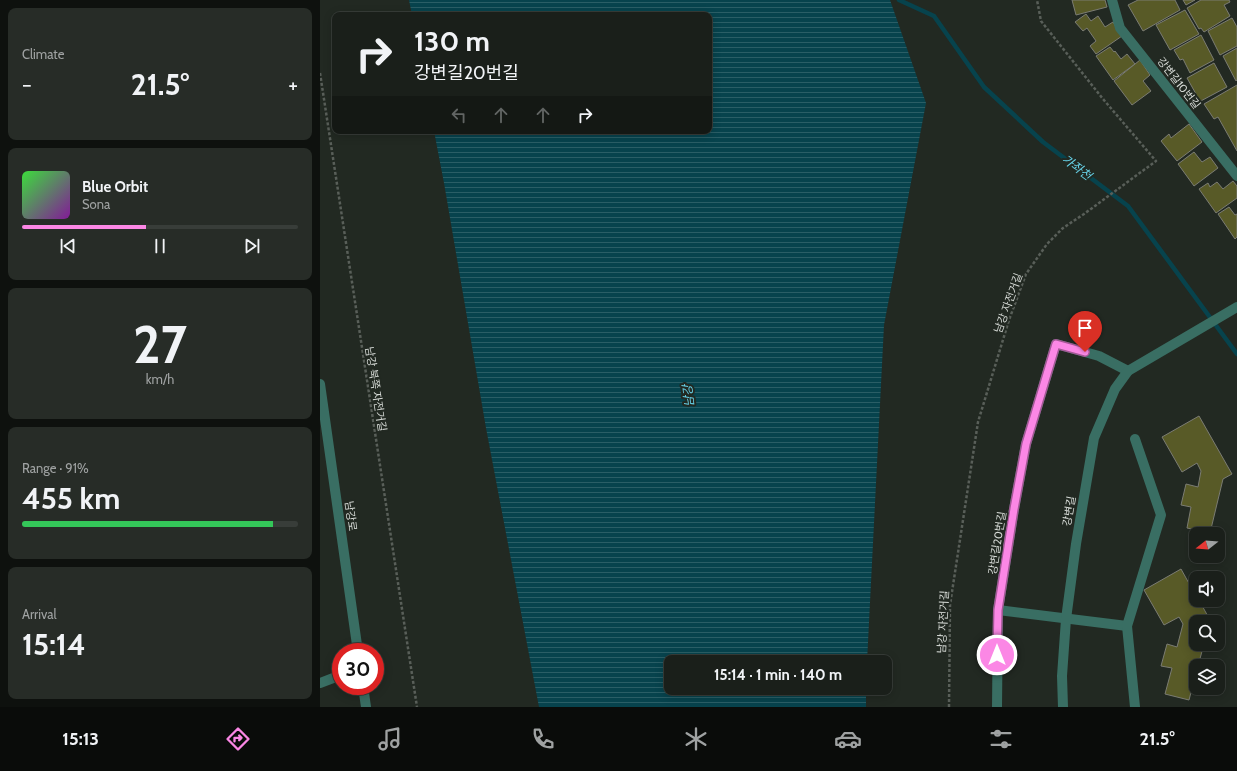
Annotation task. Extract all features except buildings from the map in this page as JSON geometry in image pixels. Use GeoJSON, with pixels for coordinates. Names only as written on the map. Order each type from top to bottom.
{"type":"FeatureCollection","features":[{"type":"Feature","properties":{"kind":"street","name":"강변길10번길"},"geometry":{"type":"LineString","coordinates":[[1112,0],[1120,28],[1237,176]]}},
{"type":"Feature","properties":{"kind":"street","name":"강변길"},"geometry":{"type":"LineString","coordinates":[[1063,707],[1062,676],[1066,619],[1076,544],[1094,438],[1115,389],[1128,371],[1237,307]]}},
{"type":"Feature","properties":{"kind":"street","name":"강변길20번길"},"geometry":{"type":"LineString","coordinates":[[997,707],[998,610],[1014,509],[1026,444],[1056,344],[1099,356],[1128,371]]}},
{"type":"Feature","properties":{"kind":"street","name":"남강로"},"geometry":{"type":"LineString","coordinates":[[320,384],[357,643]]}},
{"type":"Feature","properties":{"kind":"street"},"geometry":{"type":"LineString","coordinates":[[1135,439],[1161,515],[1127,626],[1135,707]]}},
{"type":"Feature","properties":{"kind":"street"},"geometry":{"type":"LineString","coordinates":[[998,610],[1127,626]]}},
{"type":"Feature","properties":{"kind":"street"},"geometry":{"type":"LineString","coordinates":[[320,683],[332,678]]}},
{"type":"Feature","properties":{"kind":"street"},"geometry":{"type":"LineString","coordinates":[[364,695],[366,707]]}},
{"type":"Feature","properties":{"kind":"path","name":"남강 자전거길"},"geometry":{"type":"LineString","coordinates":[[949,707],[950,605],[978,422],[1009,320],[1026,274],[1047,244],[1063,228],[1156,161],[1103,99],[1041,21],[1038,0]]}},
{"type":"Feature","properties":{"kind":"path","name":"남강 북쪽 자전거길"},"geometry":{"type":"LineString","coordinates":[[320,73],[417,707]]}},
{"type":"Feature","properties":{"kind":"water","name":"남강"},"geometry":{"type":"Polygon","coordinates":[[[409,0],[890,0],[926,103],[884,325],[867,655],[664,655],[664,695],[866,695],[866,707],[539,707],[486,428],[435,134],[712,134],[712,12],[411,12],[409,0]]]}},
{"type":"Feature","properties":{"kind":"waterway","name":"가좌천"},"geometry":{"type":"LineString","coordinates":[[899,0],[934,16],[984,87],[1043,142],[1128,206],[1237,354]]}},
{"type":"Feature","properties":{"kind":"route"},"geometry":{"type":"LineString","coordinates":[[997,655],[998,610],[1014,509],[1026,444],[1040,395],[1056,344],[1085,352]]}}]}
